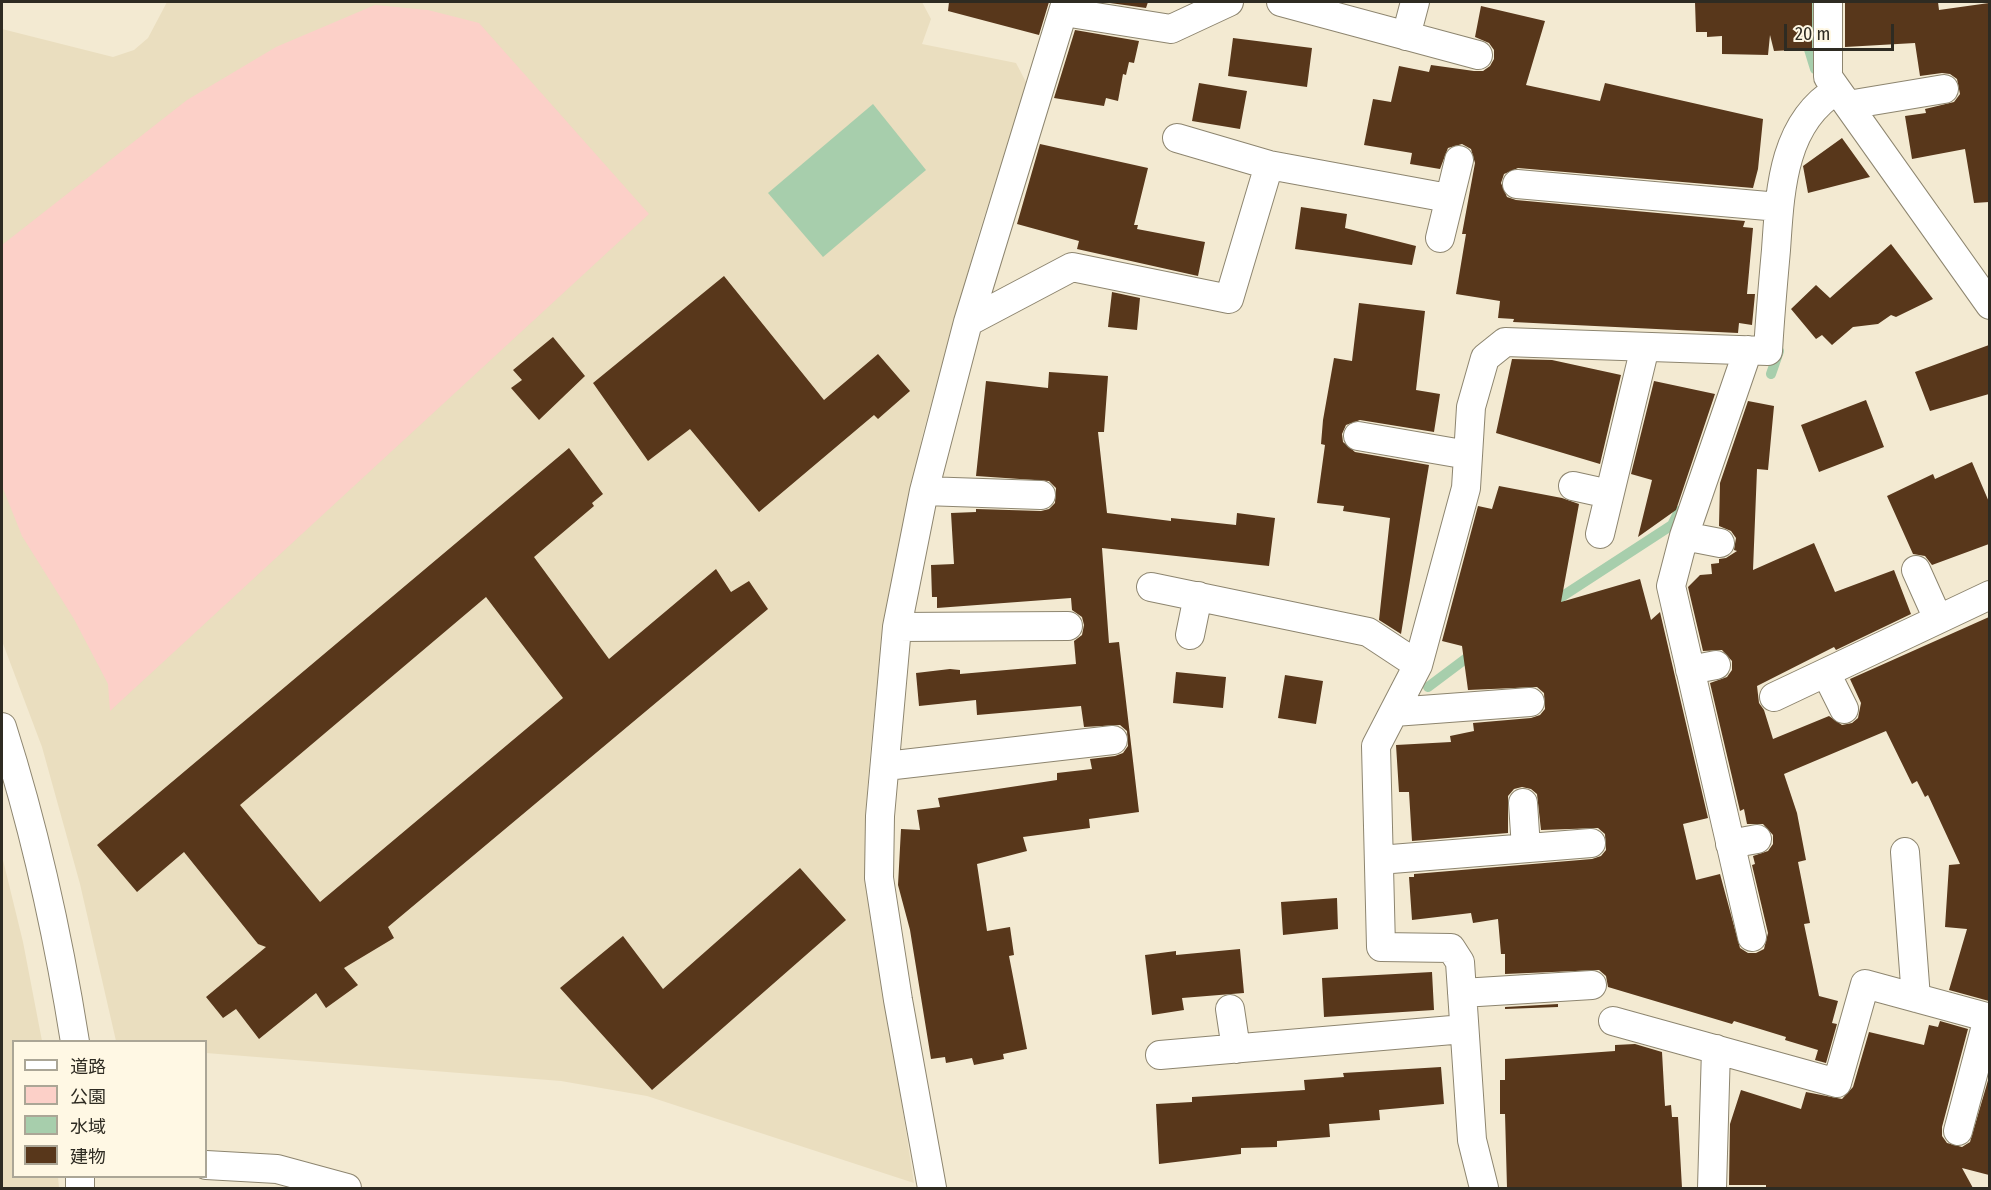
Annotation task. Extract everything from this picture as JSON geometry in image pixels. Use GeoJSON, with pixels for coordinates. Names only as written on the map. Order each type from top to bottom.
{"type":"FeatureCollection","features":[{"type":"Feature","properties":{"kind":"street"},"geometry":{"type":"LineString","coordinates":[[932,1188],[898,1000],[879,878],[880,816],[897,627],[924,491],[968,322],[1065,7],[1171,29],[1229,2]]}},
{"type":"Feature","properties":{"kind":"street"},"geometry":{"type":"LineString","coordinates":[[1281,2],[1478,55]]}},
{"type":"Feature","properties":{"kind":"street"},"geometry":{"type":"LineString","coordinates":[[1406,36],[1415,2]]}},
{"type":"Feature","properties":{"kind":"street"},"geometry":{"type":"LineString","coordinates":[[1828,2],[1828,77],[1989,305]]}},
{"type":"Feature","properties":{"kind":"street"},"geometry":{"type":"LineString","coordinates":[[1484,1188],[1472,1140],[1460,962],[1451,948],[1381,947],[1376,746],[1418,665],[1466,488],[1471,407],[1485,358],[1505,342],[1768,351],[1782,175],[1798,131],[1820,100],[1944,89]]}},
{"type":"Feature","properties":{"kind":"street"},"geometry":{"type":"LineString","coordinates":[[1177,138],[1269,165],[1448,198]]}},
{"type":"Feature","properties":{"kind":"street"},"geometry":{"type":"LineString","coordinates":[[1440,238],[1459,160]]}},
{"type":"Feature","properties":{"kind":"street"},"geometry":{"type":"LineString","coordinates":[[968,322],[1072,267],[1229,299],[1269,165]]}},
{"type":"Feature","properties":{"kind":"street"},"geometry":{"type":"LineString","coordinates":[[1517,184],[1779,207]]}},
{"type":"Feature","properties":{"kind":"street"},"geometry":{"type":"LineString","coordinates":[[1600,534],[1645,347]]}},
{"type":"Feature","properties":{"kind":"street"},"geometry":{"type":"LineString","coordinates":[[1748,350],[1684,536],[1671,586],[1703,668],[1744,842],[1752,937]]}},
{"type":"Feature","properties":{"kind":"street"},"geometry":{"type":"LineString","coordinates":[[1358,436],[1468,455]]}},
{"type":"Feature","properties":{"kind":"street"},"geometry":{"type":"LineString","coordinates":[[1573,486],[1610,494]]}},
{"type":"Feature","properties":{"kind":"street"},"geometry":{"type":"LineString","coordinates":[[924,491],[1041,495]]}},
{"type":"Feature","properties":{"kind":"street"},"geometry":{"type":"LineString","coordinates":[[1684,536],[1720,543]]}},
{"type":"Feature","properties":{"kind":"street"},"geometry":{"type":"LineString","coordinates":[[1916,570],[1938,619]]}},
{"type":"Feature","properties":{"kind":"street"},"geometry":{"type":"LineString","coordinates":[[1151,587],[1368,632],[1418,665]]}},
{"type":"Feature","properties":{"kind":"street"},"geometry":{"type":"LineString","coordinates":[[1774,697],[1989,595]]}},
{"type":"Feature","properties":{"kind":"street"},"geometry":{"type":"LineString","coordinates":[[1190,635],[1198,596]]}},
{"type":"Feature","properties":{"kind":"street"},"geometry":{"type":"LineString","coordinates":[[897,627],[1068,626]]}},
{"type":"Feature","properties":{"kind":"street"},"geometry":{"type":"LineString","coordinates":[[1826,673],[1844,709]]}},
{"type":"Feature","properties":{"kind":"street"},"geometry":{"type":"LineString","coordinates":[[1394,712],[1530,702]]}},
{"type":"Feature","properties":{"kind":"street"},"geometry":{"type":"LineString","coordinates":[[2,727],[22,790],[53,918],[75,1040]]}},
{"type":"Feature","properties":{"kind":"street"},"geometry":{"type":"LineString","coordinates":[[886,766],[1113,740]]}},
{"type":"Feature","properties":{"kind":"street"},"geometry":{"type":"LineString","coordinates":[[1523,803],[1526,848]]}},
{"type":"Feature","properties":{"kind":"street"},"geometry":{"type":"LineString","coordinates":[[1379,860],[1591,843]]}},
{"type":"Feature","properties":{"kind":"street"},"geometry":{"type":"LineString","coordinates":[[1905,852],[1916,998]]}},
{"type":"Feature","properties":{"kind":"street"},"geometry":{"type":"LineString","coordinates":[[1613,1021],[1837,1083],[1865,984],[1989,1018],[1958,1131]]}},
{"type":"Feature","properties":{"kind":"street"},"geometry":{"type":"LineString","coordinates":[[1462,993],[1592,985]]}},
{"type":"Feature","properties":{"kind":"street"},"geometry":{"type":"LineString","coordinates":[[1230,1009],[1236,1049]]}},
{"type":"Feature","properties":{"kind":"street"},"geometry":{"type":"LineString","coordinates":[[1160,1055],[1464,1029]]}},
{"type":"Feature","properties":{"kind":"street"},"geometry":{"type":"LineString","coordinates":[[1712,1188],[1716,1049]]}},
{"type":"Feature","properties":{"kind":"street"},"geometry":{"type":"LineString","coordinates":[[207,1165],[277,1169],[347,1188]]}},
{"type":"Feature","properties":{"kind":"shaded area"},"geometry":{"type":"Polygon","coordinates":[[[167,2],[922,2],[931,19],[922,44],[1016,63],[1027,84],[978,236],[923,433],[882,632],[870,756],[865,820],[867,880],[914,1183],[647,1096],[561,1081],[207,1053],[207,1040],[116,1040],[80,884],[42,747],[2,641],[2,29],[113,57],[134,50],[148,38],[167,2]]]}},
{"type":"Feature","properties":{"kind":"shaded area"},"geometry":{"type":"Polygon","coordinates":[[[2,856],[23,942],[42,1040],[12,1040],[12,1178],[58,1178],[59,1188],[2,1188],[2,856]]]}},
{"type":"Feature","properties":{"kind":"green space"},"geometry":{"type":"Polygon","coordinates":[[[375,5],[428,10],[479,23],[649,214],[110,711],[108,684],[74,619],[22,536],[2,486],[2,245],[187,100],[276,47],[375,5]]]}},
{"type":"Feature","properties":{"kind":"water"},"geometry":{"type":"Polygon","coordinates":[[[873,104],[926,170],[823,257],[768,193],[873,104]]]}},
{"type":"Feature","properties":{"kind":"building"},"geometry":{"type":"Polygon","coordinates":[[[949,2],[1049,2],[1039,35],[948,11],[949,2]]]}},
{"type":"Feature","properties":{"kind":"building"},"geometry":{"type":"Polygon","coordinates":[[[1103,2],[1148,2],[1146,8],[1103,2]]]}},
{"type":"Feature","properties":{"kind":"building"},"geometry":{"type":"Polygon","coordinates":[[[1695,2],[1812,2],[1812,49],[1774,51],[1770,35],[1768,55],[1722,54],[1722,36],[1707,37],[1707,32],[1696,32],[1695,2]]]}},
{"type":"Feature","properties":{"kind":"building"},"geometry":{"type":"Polygon","coordinates":[[[1845,2],[1938,2],[1939,10],[1989,3],[1989,202],[1974,203],[1965,149],[1912,159],[1905,116],[1926,113],[1925,109],[1954,102],[1960,94],[1957,79],[1950,74],[1942,73],[1920,76],[1915,43],[1845,47],[1845,2]]]}},
{"type":"Feature","properties":{"kind":"building"},"geometry":{"type":"Polygon","coordinates":[[[1481,6],[1545,21],[1526,85],[1600,101],[1605,83],[1763,119],[1758,169],[1753,188],[1518,168],[1504,174],[1501,183],[1507,197],[1516,200],[1745,221],[1743,227],[1753,228],[1747,294],[1755,294],[1752,325],[1739,323],[1738,333],[1513,322],[1514,319],[1498,318],[1500,301],[1456,294],[1466,234],[1462,234],[1475,163],[1471,149],[1462,144],[1448,148],[1440,169],[1410,164],[1412,153],[1364,145],[1373,99],[1391,102],[1399,66],[1429,72],[1431,65],[1474,71],[1483,71],[1490,66],[1494,59],[1494,50],[1489,43],[1475,37],[1481,6]]]}},
{"type":"Feature","properties":{"kind":"building"},"geometry":{"type":"Polygon","coordinates":[[[1075,30],[1139,41],[1134,63],[1129,62],[1126,75],[1123,74],[1118,101],[1106,98],[1104,106],[1054,98],[1075,30]]]}},
{"type":"Feature","properties":{"kind":"building"},"geometry":{"type":"Polygon","coordinates":[[[1233,38],[1312,48],[1307,87],[1228,76],[1233,38]]]}},
{"type":"Feature","properties":{"kind":"building"},"geometry":{"type":"Polygon","coordinates":[[[1199,83],[1247,91],[1240,129],[1192,121],[1199,83]]]}},
{"type":"Feature","properties":{"kind":"building"},"geometry":{"type":"Polygon","coordinates":[[[1842,138],[1870,177],[1808,193],[1803,166],[1842,138]]]}},
{"type":"Feature","properties":{"kind":"building"},"geometry":{"type":"Polygon","coordinates":[[[1040,144],[1148,168],[1134,225],[1138,225],[1137,229],[1205,242],[1198,276],[1077,249],[1079,241],[1017,224],[1040,144]]]}},
{"type":"Feature","properties":{"kind":"building"},"geometry":{"type":"Polygon","coordinates":[[[1301,207],[1347,214],[1345,228],[1416,246],[1412,265],[1295,249],[1301,207]]]}},
{"type":"Feature","properties":{"kind":"building"},"geometry":{"type":"Polygon","coordinates":[[[1891,244],[1933,299],[1896,317],[1891,315],[1878,324],[1853,327],[1832,345],[1822,335],[1816,339],[1791,309],[1816,285],[1830,298],[1891,244]]]}},
{"type":"Feature","properties":{"kind":"building"},"geometry":{"type":"Polygon","coordinates":[[[724,276],[824,400],[878,354],[910,391],[878,419],[874,415],[759,512],[690,429],[648,461],[593,383],[724,276]]]}},
{"type":"Feature","properties":{"kind":"building"},"geometry":{"type":"Polygon","coordinates":[[[1112,292],[1140,298],[1137,330],[1108,327],[1112,292]]]}},
{"type":"Feature","properties":{"kind":"building"},"geometry":{"type":"Polygon","coordinates":[[[1359,303],[1425,311],[1416,390],[1440,394],[1434,432],[1360,420],[1346,425],[1342,434],[1343,442],[1355,452],[1429,465],[1401,634],[1379,620],[1390,518],[1343,511],[1344,506],[1317,503],[1325,445],[1321,444],[1323,420],[1334,358],[1352,361],[1359,303]]]}},
{"type":"Feature","properties":{"kind":"building"},"geometry":{"type":"Polygon","coordinates":[[[553,337],[585,376],[539,420],[511,388],[522,380],[513,370],[553,337]]]}},
{"type":"Feature","properties":{"kind":"building"},"geometry":{"type":"Polygon","coordinates":[[[1989,345],[1989,394],[1930,411],[1915,372],[1989,345]]]}},
{"type":"Feature","properties":{"kind":"building"},"geometry":{"type":"Polygon","coordinates":[[[1512,359],[1552,360],[1621,375],[1600,464],[1496,433],[1512,359]]]}},
{"type":"Feature","properties":{"kind":"building"},"geometry":{"type":"Polygon","coordinates":[[[1049,372],[1108,376],[1104,432],[1098,432],[1107,513],[1171,521],[1171,518],[1236,525],[1237,513],[1275,518],[1269,566],[1102,548],[1109,643],[1119,642],[1139,812],[1089,819],[1090,828],[1023,837],[1027,851],[977,864],[987,931],[1010,927],[1014,955],[1009,956],[1027,1049],[1003,1054],[1004,1059],[974,1065],[972,1058],[946,1063],[945,1057],[931,1059],[910,930],[898,885],[901,829],[920,830],[917,810],[940,807],[938,798],[1057,780],[1057,773],[1092,769],[1090,759],[1115,756],[1123,753],[1128,746],[1127,731],[1120,725],[1084,727],[1081,706],[977,715],[976,700],[919,706],[916,673],[950,669],[960,670],[960,674],[1076,664],[1074,641],[1082,635],[1084,625],[1082,617],[1072,610],[1071,598],[937,608],[937,597],[932,597],[931,565],[954,564],[951,513],[976,512],[976,509],[1041,511],[1049,509],[1055,503],[1056,488],[1049,481],[976,476],[986,381],[1048,388],[1049,372]]]}},
{"type":"Feature","properties":{"kind":"building"},"geometry":{"type":"Polygon","coordinates":[[[1654,381],[1715,394],[1676,510],[1638,537],[1652,480],[1631,474],[1654,381]]]}},
{"type":"Feature","properties":{"kind":"building"},"geometry":{"type":"Polygon","coordinates":[[[1866,400],[1884,447],[1819,472],[1801,425],[1866,400]]]}},
{"type":"Feature","properties":{"kind":"building"},"geometry":{"type":"Polygon","coordinates":[[[1748,401],[1774,406],[1768,470],[1757,469],[1753,570],[1814,543],[1835,592],[1894,570],[1911,614],[1836,650],[1834,647],[1757,686],[1759,703],[1764,710],[1773,739],[1829,716],[1842,725],[1852,723],[1858,718],[1861,703],[1850,679],[1989,617],[1989,1001],[1949,990],[1967,929],[1945,927],[1949,865],[1960,864],[1928,795],[1925,797],[1917,781],[1912,784],[1886,731],[1784,774],[1797,813],[1806,860],[1798,862],[1810,923],[1804,924],[1819,996],[1838,1001],[1832,1023],[1837,1024],[1826,1063],[1815,1060],[1818,1050],[1785,1040],[1786,1037],[1734,1021],[1732,1024],[1608,987],[1606,976],[1599,970],[1505,974],[1505,954],[1501,954],[1498,919],[1473,923],[1471,913],[1412,920],[1409,877],[1414,877],[1414,874],[1592,859],[1601,856],[1606,850],[1605,834],[1598,828],[1541,830],[1537,794],[1531,789],[1522,787],[1514,789],[1508,796],[1508,833],[1412,841],[1409,792],[1399,792],[1396,745],[1451,742],[1450,736],[1474,731],[1473,723],[1531,718],[1540,715],[1545,709],[1544,693],[1537,687],[1468,690],[1462,646],[1442,641],[1478,506],[1492,509],[1499,486],[1562,498],[1579,504],[1561,602],[1640,579],[1651,620],[1660,612],[1708,818],[1683,824],[1696,880],[1720,874],[1740,948],[1748,953],[1756,953],[1764,949],[1768,933],[1752,865],[1755,864],[1753,856],[1768,851],[1773,844],[1773,835],[1763,824],[1747,824],[1744,809],[1740,811],[1710,683],[1727,677],[1732,670],[1732,661],[1722,650],[1703,651],[1688,587],[1700,575],[1712,574],[1711,564],[1719,563],[1719,559],[1726,558],[1737,551],[1734,550],[1736,538],[1731,531],[1719,526],[1720,483],[1748,401]]]}},
{"type":"Feature","properties":{"kind":"building"},"geometry":{"type":"Polygon","coordinates":[[[569,448],[603,494],[592,503],[594,506],[534,557],[609,659],[716,569],[731,592],[749,581],[768,609],[388,927],[394,938],[344,968],[358,985],[326,1008],[316,993],[259,1039],[236,1009],[223,1018],[206,997],[266,947],[258,944],[184,852],[137,892],[97,845],[569,448]],[[486,597],[240,805],[320,902],[563,698],[486,597]]]}},
{"type":"Feature","properties":{"kind":"building"},"geometry":{"type":"Polygon","coordinates":[[[1972,462],[1989,502],[1989,544],[1932,565],[1925,556],[1913,554],[1887,496],[1933,474],[1935,479],[1972,462]]]}},
{"type":"Feature","properties":{"kind":"building"},"geometry":{"type":"Polygon","coordinates":[[[1176,672],[1226,677],[1223,708],[1173,703],[1176,672]]]}},
{"type":"Feature","properties":{"kind":"building"},"geometry":{"type":"Polygon","coordinates":[[[1285,675],[1323,681],[1316,724],[1278,718],[1285,675]]]}},
{"type":"Feature","properties":{"kind":"building"},"geometry":{"type":"Polygon","coordinates":[[[800,868],[846,920],[652,1090],[560,988],[623,936],[663,989],[800,868]]]}},
{"type":"Feature","properties":{"kind":"building"},"geometry":{"type":"Polygon","coordinates":[[[1337,898],[1338,929],[1283,935],[1281,902],[1337,898]]]}},
{"type":"Feature","properties":{"kind":"building"},"geometry":{"type":"Polygon","coordinates":[[[1240,949],[1244,993],[1182,998],[1184,1010],[1152,1015],[1145,955],[1176,951],[1176,955],[1240,949]]]}},
{"type":"Feature","properties":{"kind":"building"},"geometry":{"type":"Polygon","coordinates":[[[1432,972],[1434,1010],[1324,1017],[1322,978],[1432,972]]]}},
{"type":"Feature","properties":{"kind":"building"},"geometry":{"type":"Polygon","coordinates":[[[1558,1004],[1558,1007],[1505,1009],[1505,1007],[1558,1004]]]}},
{"type":"Feature","properties":{"kind":"building"},"geometry":{"type":"Polygon","coordinates":[[[1940,1021],[1968,1029],[1942,1127],[1942,1136],[1947,1143],[1962,1147],[1970,1142],[1989,1077],[1989,1175],[1962,1168],[1973,1188],[1766,1188],[1766,1185],[1729,1185],[1730,1124],[1741,1090],[1801,1109],[1806,1092],[1842,1099],[1853,1087],[1869,1032],[1924,1045],[1929,1025],[1938,1027],[1940,1021]]]}},
{"type":"Feature","properties":{"kind":"building"},"geometry":{"type":"Polygon","coordinates":[[[1635,1044],[1662,1052],[1665,1106],[1671,1105],[1672,1117],[1678,1117],[1682,1188],[1507,1188],[1505,1114],[1500,1114],[1500,1080],[1505,1080],[1505,1059],[1615,1051],[1615,1045],[1635,1044]]]}},
{"type":"Feature","properties":{"kind":"building"},"geometry":{"type":"Polygon","coordinates":[[[1441,1067],[1444,1104],[1379,1110],[1380,1120],[1329,1124],[1330,1137],[1277,1141],[1277,1147],[1241,1148],[1241,1154],[1159,1164],[1156,1104],[1192,1102],[1192,1097],[1305,1090],[1304,1080],[1344,1077],[1343,1073],[1441,1067]]]}},
{"type":"Feature","properties":{"kind":"waterway"},"geometry":{"type":"LineString","coordinates":[[1814,2],[1808,46],[1815,69]]}},
{"type":"Feature","properties":{"kind":"waterway"},"geometry":{"type":"LineString","coordinates":[[1771,374],[1779,351]]}},
{"type":"Feature","properties":{"kind":"waterway"},"geometry":{"type":"LineString","coordinates":[[1552,603],[1672,525],[1679,511]]}},
{"type":"Feature","properties":{"kind":"waterway"},"geometry":{"type":"LineString","coordinates":[[1428,687],[1476,651]]}}]}
